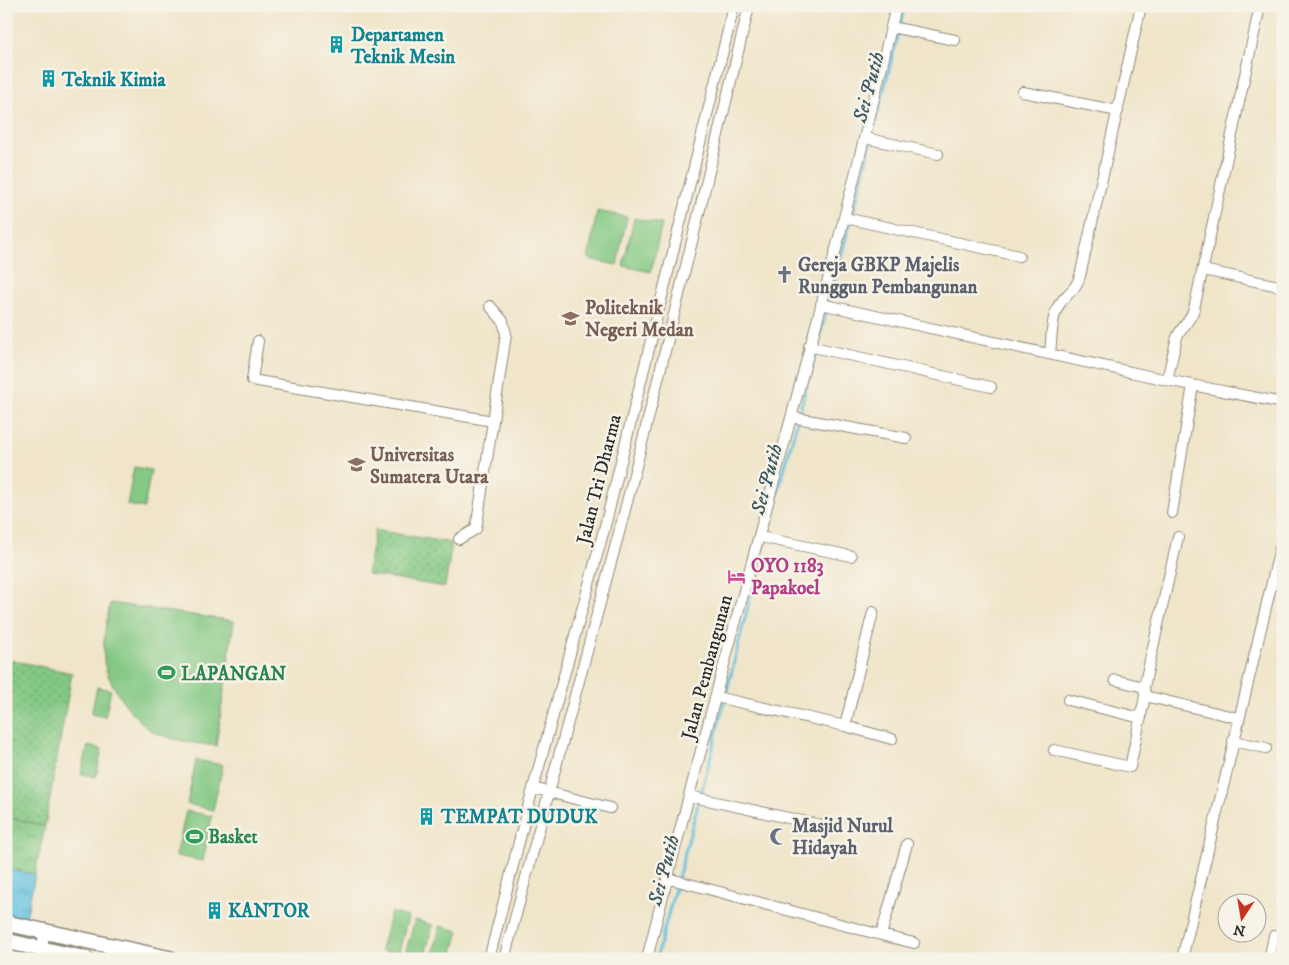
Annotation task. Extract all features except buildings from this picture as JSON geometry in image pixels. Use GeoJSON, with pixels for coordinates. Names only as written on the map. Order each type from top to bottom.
{"type":"FeatureCollection","features":[{"type":"Feature","properties":{"kind":"main road"},"geometry":{"type":"LineString","coordinates":[[6,924],[172,959]]}},
{"type":"Feature","properties":{"kind":"main road"},"geometry":{"type":"LineString","coordinates":[[14,943],[40,954],[86,959]]}},
{"type":"Feature","properties":{"kind":"street","name":"Jalan Tri Dharma"},"geometry":{"type":"LineString","coordinates":[[489,959],[533,788],[605,526],[734,6]]}},
{"type":"Feature","properties":{"kind":"street","name":"Jalan Tri Dharma"},"geometry":{"type":"LineString","coordinates":[[504,959],[672,327],[748,6]]}},
{"type":"Feature","properties":{"kind":"street","name":"Jalan Pembangunan"},"geometry":{"type":"LineString","coordinates":[[647,959],[674,879],[813,347],[849,219],[869,139],[896,6]]}},
{"type":"Feature","properties":{"kind":"street"},"geometry":{"type":"LineString","coordinates":[[1050,353],[1054,318],[1058,307],[1065,297],[1076,288],[1080,276],[1141,6]]}},
{"type":"Feature","properties":{"kind":"street"},"geometry":{"type":"LineString","coordinates":[[1167,380],[1177,337],[1192,313],[1203,270],[1260,6]]}},
{"type":"Feature","properties":{"kind":"street"},"geometry":{"type":"LineString","coordinates":[[893,28],[954,40]]}},
{"type":"Feature","properties":{"kind":"street"},"geometry":{"type":"LineString","coordinates":[[1023,92],[1118,111]]}},
{"type":"Feature","properties":{"kind":"street"},"geometry":{"type":"LineString","coordinates":[[869,139],[938,154]]}},
{"type":"Feature","properties":{"kind":"street"},"geometry":{"type":"LineString","coordinates":[[849,219],[1019,256]]}},
{"type":"Feature","properties":{"kind":"street"},"geometry":{"type":"LineString","coordinates":[[1203,270],[1283,287]]}},
{"type":"Feature","properties":{"kind":"street"},"geometry":{"type":"LineString","coordinates":[[826,305],[1167,380],[1283,403]]}},
{"type":"Feature","properties":{"kind":"street"},"geometry":{"type":"LineString","coordinates":[[459,539],[476,529],[506,334],[502,321],[490,306]]}},
{"type":"Feature","properties":{"kind":"street"},"geometry":{"type":"LineString","coordinates":[[258,341],[252,380],[493,421]]}},
{"type":"Feature","properties":{"kind":"street"},"geometry":{"type":"LineString","coordinates":[[813,347],[991,388]]}},
{"type":"Feature","properties":{"kind":"street"},"geometry":{"type":"LineString","coordinates":[[1172,513],[1193,385]]}},
{"type":"Feature","properties":{"kind":"street"},"geometry":{"type":"LineString","coordinates":[[795,417],[906,438]]}},
{"type":"Feature","properties":{"kind":"street"},"geometry":{"type":"LineString","coordinates":[[1182,959],[1238,718],[1283,536]]}},
{"type":"Feature","properties":{"kind":"street"},"geometry":{"type":"LineString","coordinates":[[1054,750],[1129,767],[1132,765],[1145,692],[1178,537]]}},
{"type":"Feature","properties":{"kind":"street"},"geometry":{"type":"LineString","coordinates":[[763,538],[851,556]]}},
{"type":"Feature","properties":{"kind":"street"},"geometry":{"type":"LineString","coordinates":[[845,726],[873,612]]}},
{"type":"Feature","properties":{"kind":"street"},"geometry":{"type":"LineString","coordinates":[[1115,680],[1145,692],[1238,718]]}},
{"type":"Feature","properties":{"kind":"street"},"geometry":{"type":"LineString","coordinates":[[722,699],[845,726],[892,739]]}},
{"type":"Feature","properties":{"kind":"street"},"geometry":{"type":"LineString","coordinates":[[1068,700],[1141,718]]}},
{"type":"Feature","properties":{"kind":"street"},"geometry":{"type":"LineString","coordinates":[[1233,741],[1266,748]]}},
{"type":"Feature","properties":{"kind":"street"},"geometry":{"type":"LineString","coordinates":[[533,788],[610,808]]}},
{"type":"Feature","properties":{"kind":"street"},"geometry":{"type":"LineString","coordinates":[[696,797],[825,826]]}},
{"type":"Feature","properties":{"kind":"street"},"geometry":{"type":"LineString","coordinates":[[881,936],[907,844]]}},
{"type":"Feature","properties":{"kind":"street"},"geometry":{"type":"LineString","coordinates":[[516,852],[531,857]]}},
{"type":"Feature","properties":{"kind":"street"},"geometry":{"type":"LineString","coordinates":[[674,879],[881,936],[914,943]]}},
{"type":"Feature","properties":{"kind":"street"},"geometry":{"type":"LineString","coordinates":[[14,943],[24,927]]}},
{"type":"Feature","properties":{"kind":"street"},"geometry":{"type":"LineString","coordinates":[[40,954],[45,932]]}},
{"type":"Feature","properties":{"kind":"street"},"geometry":{"type":"LineString","coordinates":[[1269,959],[1274,936]]}},
{"type":"Feature","properties":{"kind":"green space"},"geometry":{"type":"Polygon","coordinates":[[[597,211],[627,217],[617,265],[588,259],[597,211]]]}},
{"type":"Feature","properties":{"kind":"green space"},"geometry":{"type":"Polygon","coordinates":[[[634,218],[662,224],[651,272],[623,266],[634,218]]]}},
{"type":"Feature","properties":{"kind":"green space"},"geometry":{"type":"Polygon","coordinates":[[[134,467],[151,470],[144,508],[127,505],[134,467]]]}},
{"type":"Feature","properties":{"kind":"green space"},"geometry":{"type":"Polygon","coordinates":[[[375,530],[452,543],[445,587],[367,574],[375,530]]]}},
{"type":"Feature","properties":{"kind":"green space","name":"LAPANGAN"},"geometry":{"type":"Polygon","coordinates":[[[110,603],[234,621],[216,746],[163,736],[148,728],[131,712],[110,679],[104,660],[104,638],[110,603]]]}},
{"type":"Feature","properties":{"kind":"green space"},"geometry":{"type":"Polygon","coordinates":[[[6,659],[72,673],[45,826],[6,817],[6,659]]]}},
{"type":"Feature","properties":{"kind":"green space"},"geometry":{"type":"Polygon","coordinates":[[[97,687],[111,690],[105,717],[91,714],[97,687]]]}},
{"type":"Feature","properties":{"kind":"green space"},"geometry":{"type":"Polygon","coordinates":[[[88,746],[102,749],[96,777],[81,774],[88,746]]]}},
{"type":"Feature","properties":{"kind":"green space","name":"Basket"},"geometry":{"type":"Polygon","coordinates":[[[196,760],[223,765],[213,810],[187,804],[196,760]]]}},
{"type":"Feature","properties":{"kind":"green space","name":"Basket"},"geometry":{"type":"Polygon","coordinates":[[[186,811],[212,816],[203,861],[176,856],[186,811]]]}},
{"type":"Feature","properties":{"kind":"green space"},"geometry":{"type":"Polygon","coordinates":[[[6,817],[45,826],[35,875],[6,869],[6,817]]]}},
{"type":"Feature","properties":{"kind":"green space"},"geometry":{"type":"Polygon","coordinates":[[[391,912],[408,917],[398,955],[381,950],[391,912]]]}},
{"type":"Feature","properties":{"kind":"green space"},"geometry":{"type":"Polygon","coordinates":[[[415,920],[433,925],[424,959],[404,957],[415,920]]]}},
{"type":"Feature","properties":{"kind":"green space"},"geometry":{"type":"Polygon","coordinates":[[[440,926],[459,931],[451,959],[432,959],[440,926]]]}},
{"type":"Feature","properties":{"kind":"water"},"geometry":{"type":"Polygon","coordinates":[[[6,869],[35,875],[24,927],[6,923],[6,869]]]}},
{"type":"Feature","properties":{"kind":"waterway","name":"Sei Putih"},"geometry":{"type":"LineString","coordinates":[[656,959],[706,775],[750,598],[858,193],[905,6]]}},
{"type":"Feature","properties":{"kind":"place","name":"Departamen Teknik Mesin"},"geometry":{"type":"Point","coordinates":[337,45]}},
{"type":"Feature","properties":{"kind":"place","name":"Teknik Kimia"},"geometry":{"type":"Point","coordinates":[48,79]}},
{"type":"Feature","properties":{"kind":"place","name":"Gereja GBKP Majelis Runggun Pembangunan"},"geometry":{"type":"Point","coordinates":[784,275]}},
{"type":"Feature","properties":{"kind":"place","name":"Politeknik Negeri Medan"},"geometry":{"type":"Point","coordinates":[571,318]}},
{"type":"Feature","properties":{"kind":"place","name":"Universitas Sumatera Utara"},"geometry":{"type":"Point","coordinates":[356,465]}},
{"type":"Feature","properties":{"kind":"place","name":"OYO 1183 Papakoel"},"geometry":{"type":"Point","coordinates":[737,576]}},
{"type":"Feature","properties":{"kind":"place","name":"LAPANGAN"},"geometry":{"type":"Point","coordinates":[167,673]}},
{"type":"Feature","properties":{"kind":"place","name":"TEMPAT DUDUK"},"geometry":{"type":"Point","coordinates":[427,816]}},
{"type":"Feature","properties":{"kind":"place","name":"Basket"},"geometry":{"type":"Point","coordinates":[194,836]}},
{"type":"Feature","properties":{"kind":"place","name":"Masjid Nurul Hidayah"},"geometry":{"type":"Point","coordinates":[778,836]}},
{"type":"Feature","properties":{"kind":"place","name":"KANTOR"},"geometry":{"type":"Point","coordinates":[214,910]}}]}
